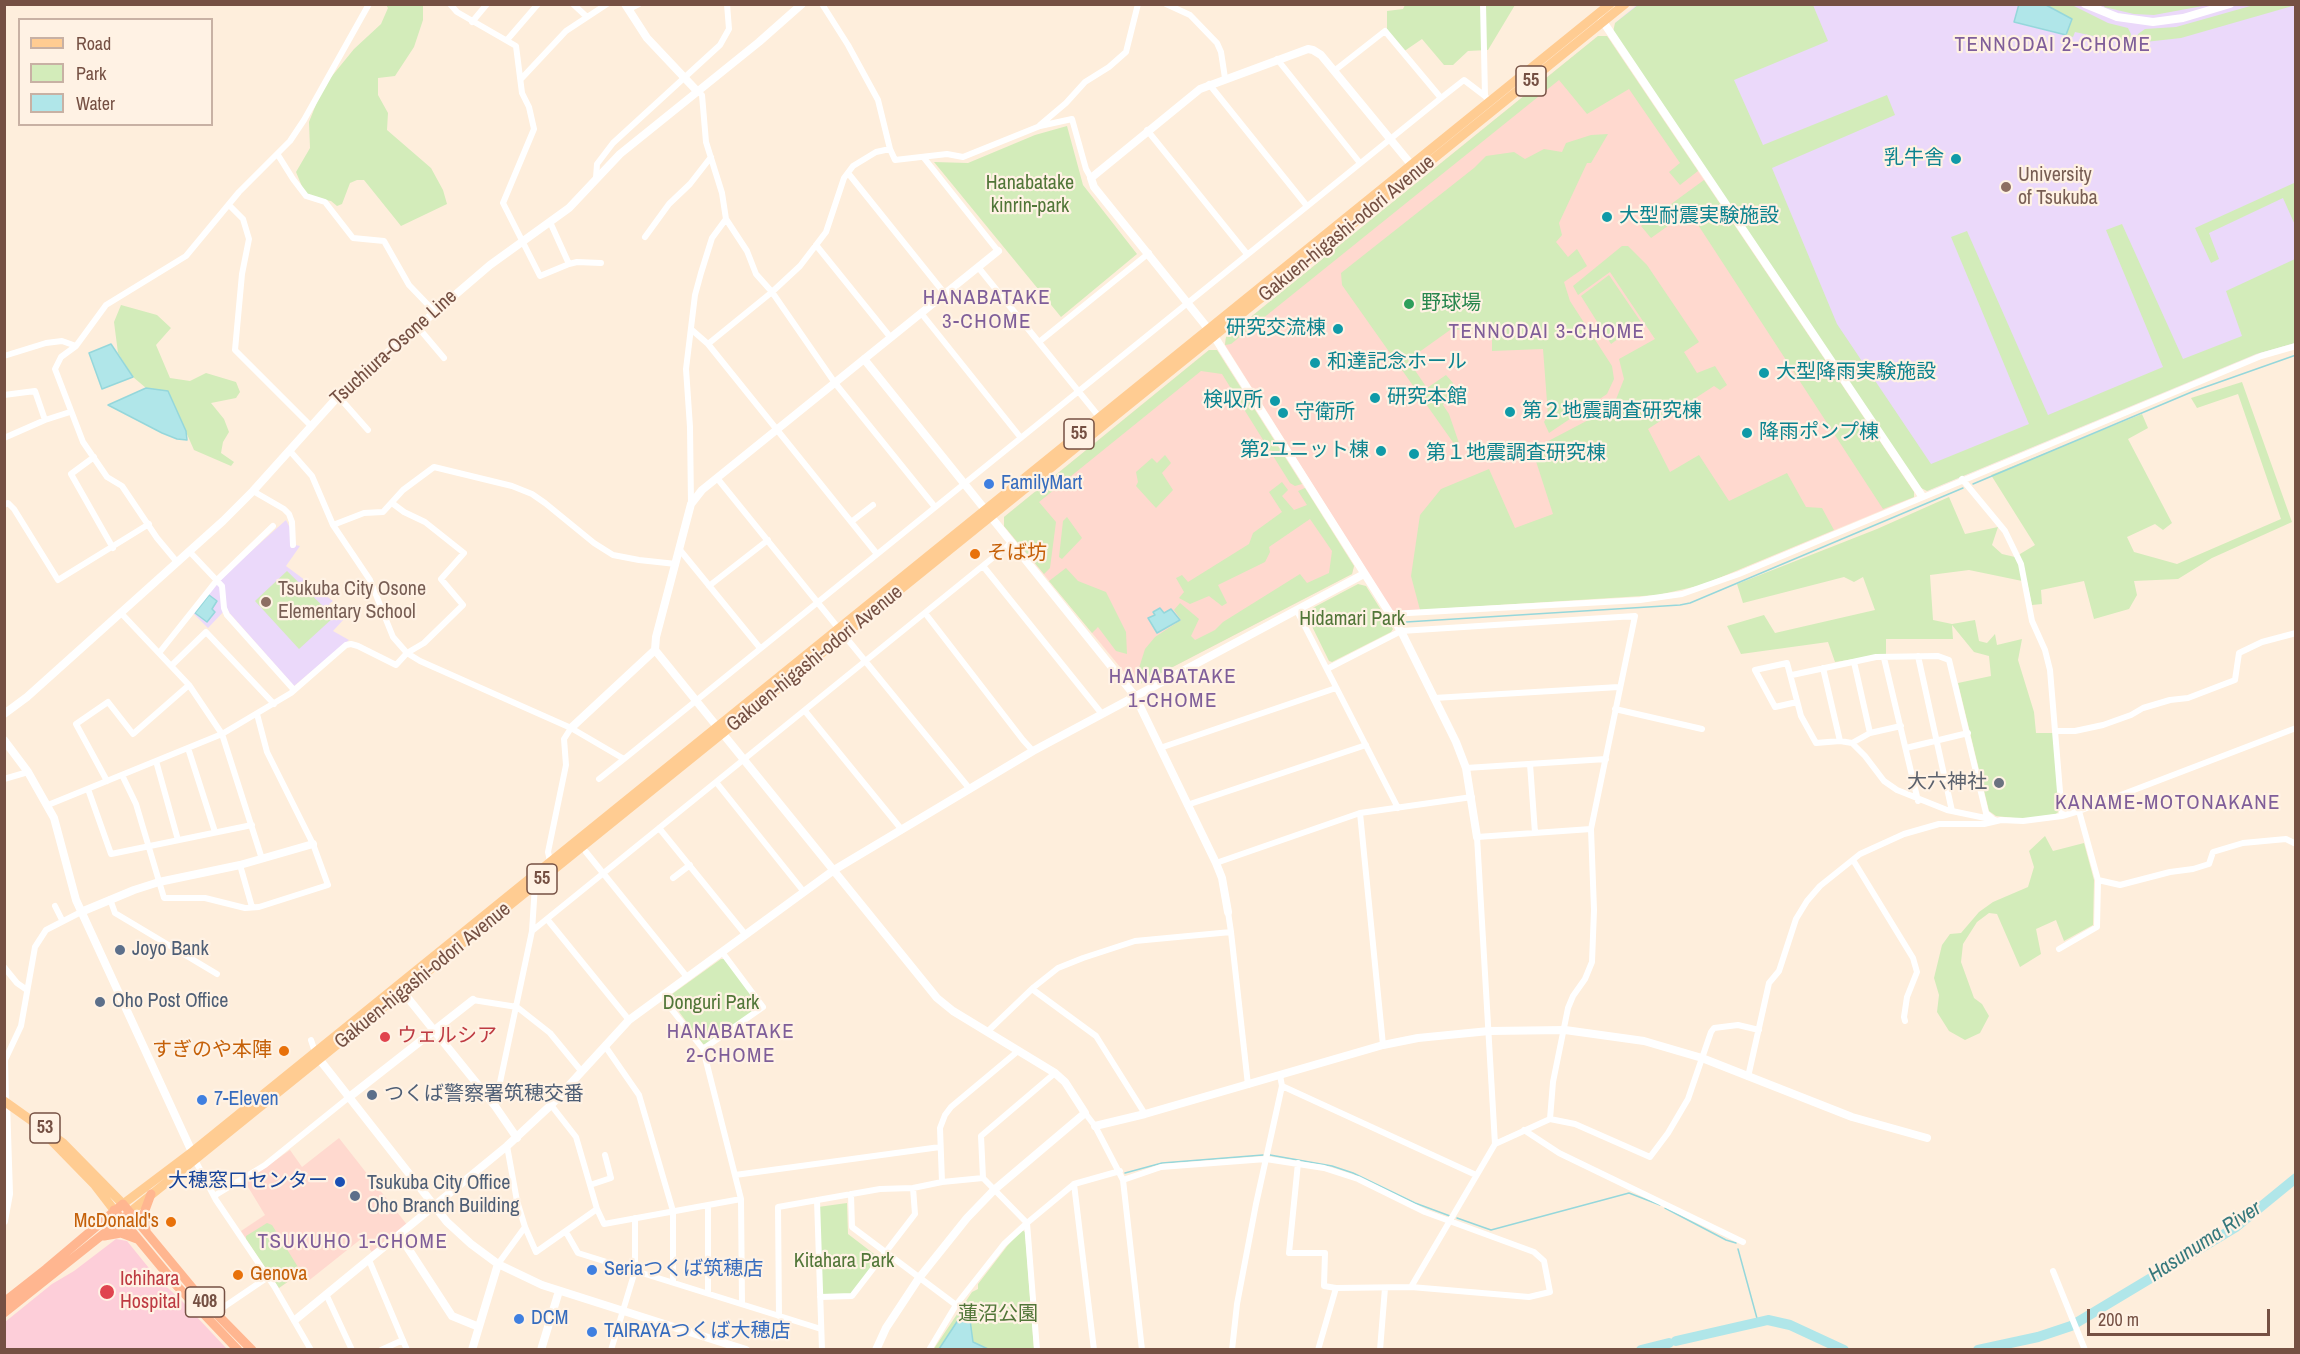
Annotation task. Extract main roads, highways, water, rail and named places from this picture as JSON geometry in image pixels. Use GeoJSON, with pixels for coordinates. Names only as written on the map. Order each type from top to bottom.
{"type":"FeatureCollection","features":[{"type":"Feature","properties":{"kind":"highway"},"geometry":{"type":"LineString","coordinates":[[147,1233],[144,1213],[151,1194]]}},
{"type":"Feature","properties":{"kind":"highway","name":"Gakuen-higashi-odori Avenue"},"geometry":{"type":"LineString","coordinates":[[4,1302],[123,1204]]}},
{"type":"Feature","properties":{"kind":"highway","name":"408"},"geometry":{"type":"LineString","coordinates":[[123,1204],[214,1313],[252,1350]]}},
{"type":"Feature","properties":{"kind":"highway","name":"408"},"geometry":{"type":"LineString","coordinates":[[114,1210],[200,1310],[238,1350]]}},
{"type":"Feature","properties":{"kind":"highway","name":"Gakuen-higashi-odori Avenue"},"geometry":{"type":"LineString","coordinates":[[4,1313],[130,1212]]}},
{"type":"Feature","properties":{"kind":"highway"},"geometry":{"type":"LineString","coordinates":[[100,1238],[121,1233],[139,1240]]}},
{"type":"Feature","properties":{"kind":"main road","name":"Tsuchiura-Osone Line"},"geometry":{"type":"LineString","coordinates":[[4,714],[27,697],[121,613],[253,491],[338,396],[434,311],[574,202],[620,154],[759,42],[802,4]]}},
{"type":"Feature","properties":{"kind":"main road","name":"55"},"geometry":{"type":"LineString","coordinates":[[1600,19],[1610,4]]}},
{"type":"Feature","properties":{"kind":"main road","name":"Gakuen-higashi-odori Avenue"},"geometry":{"type":"LineString","coordinates":[[1414,169],[1488,99],[1600,19],[1625,4]]}},
{"type":"Feature","properties":{"kind":"main road","name":"Gakuen-higashi-odori Avenue"},"geometry":{"type":"LineString","coordinates":[[316,1056],[403,992],[536,885],[721,729],[1600,19]]}},
{"type":"Feature","properties":{"kind":"main road","name":"Gakuen-higashi-odori Avenue"},"geometry":{"type":"LineString","coordinates":[[130,1212],[194,1156],[550,861],[721,729]]}},
{"type":"Feature","properties":{"kind":"main road","name":"53"},"geometry":{"type":"LineString","coordinates":[[5,1101],[63,1143],[123,1204]]}},
{"type":"Feature","properties":{"kind":"main road","name":"53"},"geometry":{"type":"LineString","coordinates":[[5,1101],[58,1147],[94,1184],[114,1210]]}},
{"type":"Feature","properties":{"kind":"main road","name":"Gakuen-higashi-odori Avenue"},"geometry":{"type":"LineString","coordinates":[[123,1204],[194,1156]]}},
{"type":"Feature","properties":{"kind":"water"},"geometry":{"type":"Polygon","coordinates":[[[2019,4],[2046,5],[2072,19],[2066,35],[2014,22],[2019,4]]]}},
{"type":"Feature","properties":{"kind":"water"},"geometry":{"type":"Polygon","coordinates":[[[111,344],[133,377],[102,389],[89,353],[111,344]]]}},
{"type":"Feature","properties":{"kind":"water"},"geometry":{"type":"Polygon","coordinates":[[[146,388],[168,391],[186,431],[187,440],[162,433],[108,405],[146,388]]]}},
{"type":"Feature","properties":{"kind":"water"},"geometry":{"type":"Polygon","coordinates":[[[209,595],[217,601],[212,609],[215,612],[207,622],[195,613],[209,595]]]}},
{"type":"Feature","properties":{"kind":"water"},"geometry":{"type":"Polygon","coordinates":[[[1160,608],[1164,613],[1171,609],[1180,620],[1157,633],[1148,618],[1155,615],[1153,612],[1160,608]]]}},
{"type":"Feature","properties":{"kind":"water"},"geometry":{"type":"Polygon","coordinates":[[[968,1305],[973,1342],[988,1349],[939,1349],[968,1305]]]}},
{"type":"Feature","properties":{"kind":"waterway"},"geometry":{"type":"LineString","coordinates":[[1973,484],[2194,391],[2296,355]]}},
{"type":"Feature","properties":{"kind":"waterway"},"geometry":{"type":"LineString","coordinates":[[1406,622],[1690,603],[1963,488]]}},
{"type":"Feature","properties":{"kind":"waterway"},"geometry":{"type":"LineString","coordinates":[[1125,1173],[1162,1163],[1263,1155]]}},
{"type":"Feature","properties":{"kind":"waterway"},"geometry":{"type":"LineString","coordinates":[[1270,1155],[1332,1166],[1353,1173],[1415,1203],[1450,1216]]}},
{"type":"Feature","properties":{"kind":"waterway","name":"Hasunuma River"},"geometry":{"type":"LineString","coordinates":[[1978,1350],[2038,1337],[2071,1326],[2236,1227],[2296,1178]]}},
{"type":"Feature","properties":{"kind":"waterway"},"geometry":{"type":"LineString","coordinates":[[1457,1218],[1491,1230],[1629,1193],[1660,1205]]}},
{"type":"Feature","properties":{"kind":"waterway"},"geometry":{"type":"LineString","coordinates":[[1665,1208],[1736,1243]]}},
{"type":"Feature","properties":{"kind":"waterway"},"geometry":{"type":"LineString","coordinates":[[1738,1249],[1758,1322]]}},
{"type":"Feature","properties":{"kind":"waterway","name":"Hasunuma River"},"geometry":{"type":"LineString","coordinates":[[1676,1341],[1768,1320],[1790,1325],[1844,1350]]}},
{"type":"Feature","properties":{"kind":"waterway","name":"Hasunuma River"},"geometry":{"type":"LineString","coordinates":[[1641,1350],[1669,1343]]}},
{"type":"Feature","properties":{"kind":"place","name":"乳牛舎"},"geometry":{"type":"Point","coordinates":[1956,159]}},
{"type":"Feature","properties":{"kind":"place","name":"University of Tsukuba"},"geometry":{"type":"Point","coordinates":[2006,187]}},
{"type":"Feature","properties":{"kind":"place","name":"大型耐震実験施設"},"geometry":{"type":"Point","coordinates":[1607,217]}},
{"type":"Feature","properties":{"kind":"place","name":"野球場"},"geometry":{"type":"Point","coordinates":[1409,304]}},
{"type":"Feature","properties":{"kind":"place","name":"研究交流棟"},"geometry":{"type":"Point","coordinates":[1338,329]}},
{"type":"Feature","properties":{"kind":"place","name":"和達記念ホール"},"geometry":{"type":"Point","coordinates":[1315,363]}},
{"type":"Feature","properties":{"kind":"place","name":"大型降雨実験施設"},"geometry":{"type":"Point","coordinates":[1764,373]}},
{"type":"Feature","properties":{"kind":"place","name":"研究本館"},"geometry":{"type":"Point","coordinates":[1375,398]}},
{"type":"Feature","properties":{"kind":"place","name":"検収所"},"geometry":{"type":"Point","coordinates":[1275,401]}},
{"type":"Feature","properties":{"kind":"place","name":"第２地震調査研究棟"},"geometry":{"type":"Point","coordinates":[1510,412]}},
{"type":"Feature","properties":{"kind":"place","name":"守衛所"},"geometry":{"type":"Point","coordinates":[1283,413]}},
{"type":"Feature","properties":{"kind":"place","name":"降雨ポンプ棟"},"geometry":{"type":"Point","coordinates":[1747,433]}},
{"type":"Feature","properties":{"kind":"place","name":"第2ユニット棟"},"geometry":{"type":"Point","coordinates":[1381,451]}},
{"type":"Feature","properties":{"kind":"place","name":"第１地震調査研究棟"},"geometry":{"type":"Point","coordinates":[1414,454]}},
{"type":"Feature","properties":{"kind":"place","name":"FamilyMart"},"geometry":{"type":"Point","coordinates":[989,484]}},
{"type":"Feature","properties":{"kind":"place","name":"そば坊"},"geometry":{"type":"Point","coordinates":[975,554]}},
{"type":"Feature","properties":{"kind":"place","name":"Tsukuba City Osone Elementary School"},"geometry":{"type":"Point","coordinates":[266,602]}},
{"type":"Feature","properties":{"kind":"place","name":"大六神社"},"geometry":{"type":"Point","coordinates":[1999,783]}},
{"type":"Feature","properties":{"kind":"place","name":"Joyo Bank"},"geometry":{"type":"Point","coordinates":[120,950]}},
{"type":"Feature","properties":{"kind":"place","name":"Oho Post Office"},"geometry":{"type":"Point","coordinates":[100,1002]}},
{"type":"Feature","properties":{"kind":"place","name":"ウェルシア"},"geometry":{"type":"Point","coordinates":[385,1037]}},
{"type":"Feature","properties":{"kind":"place","name":"すぎのや本陣"},"geometry":{"type":"Point","coordinates":[284,1051]}},
{"type":"Feature","properties":{"kind":"place","name":"つくば警察署筑穂交番"},"geometry":{"type":"Point","coordinates":[372,1095]}},
{"type":"Feature","properties":{"kind":"place","name":"7-Eleven"},"geometry":{"type":"Point","coordinates":[202,1100]}},
{"type":"Feature","properties":{"kind":"place","name":"大穂窓口センター"},"geometry":{"type":"Point","coordinates":[340,1182]}},
{"type":"Feature","properties":{"kind":"place","name":"Tsukuba City Office Oho Branch Building"},"geometry":{"type":"Point","coordinates":[355,1196]}},
{"type":"Feature","properties":{"kind":"place","name":"McDonald's"},"geometry":{"type":"Point","coordinates":[171,1222]}},
{"type":"Feature","properties":{"kind":"place","name":"Seriaつくば筑穂店"},"geometry":{"type":"Point","coordinates":[592,1270]}},
{"type":"Feature","properties":{"kind":"place","name":"Genova"},"geometry":{"type":"Point","coordinates":[238,1275]}},
{"type":"Feature","properties":{"kind":"place","name":"Ichihara Hospital"},"geometry":{"type":"Point","coordinates":[107,1292]}},
{"type":"Feature","properties":{"kind":"place","name":"DCM"},"geometry":{"type":"Point","coordinates":[519,1319]}},
{"type":"Feature","properties":{"kind":"place","name":"TAIRAYAつくば大穂店"},"geometry":{"type":"Point","coordinates":[592,1332]}},
{"type":"Feature","properties":{"kind":"district","name":"TENNODAI 2-CHOME"},"geometry":{"type":"Point","coordinates":[2053,45]}},
{"type":"Feature","properties":{"kind":"district","name":"HANABATAKE 3-CHOME"},"geometry":{"type":"Point","coordinates":[987,310]}},
{"type":"Feature","properties":{"kind":"district","name":"TENNODAI 3-CHOME"},"geometry":{"type":"Point","coordinates":[1547,332]}},
{"type":"Feature","properties":{"kind":"district","name":"HANABATAKE 1-CHOME"},"geometry":{"type":"Point","coordinates":[1173,689]}},
{"type":"Feature","properties":{"kind":"district","name":"KANAME-MOTONAKANE"},"geometry":{"type":"Point","coordinates":[2168,803]}},
{"type":"Feature","properties":{"kind":"district","name":"HANABATAKE 2-CHOME"},"geometry":{"type":"Point","coordinates":[731,1044]}},
{"type":"Feature","properties":{"kind":"district","name":"TSUKUHO 1-CHOME"},"geometry":{"type":"Point","coordinates":[353,1242]}},
{"type":"Feature","properties":{"kind":"park label","name":"Hanabatake kinrin-park"},"geometry":{"type":"Point","coordinates":[1030,196]}},
{"type":"Feature","properties":{"kind":"park label","name":"Hidamari Park"},"geometry":{"type":"Point","coordinates":[1352,620]}},
{"type":"Feature","properties":{"kind":"park label","name":"Donguri Park"},"geometry":{"type":"Point","coordinates":[711,1004]}},
{"type":"Feature","properties":{"kind":"park label","name":"Kitahara Park"},"geometry":{"type":"Point","coordinates":[844,1262]}},
{"type":"Feature","properties":{"kind":"park label","name":"蓮沼公園"},"geometry":{"type":"Point","coordinates":[998,1315]}}]}
